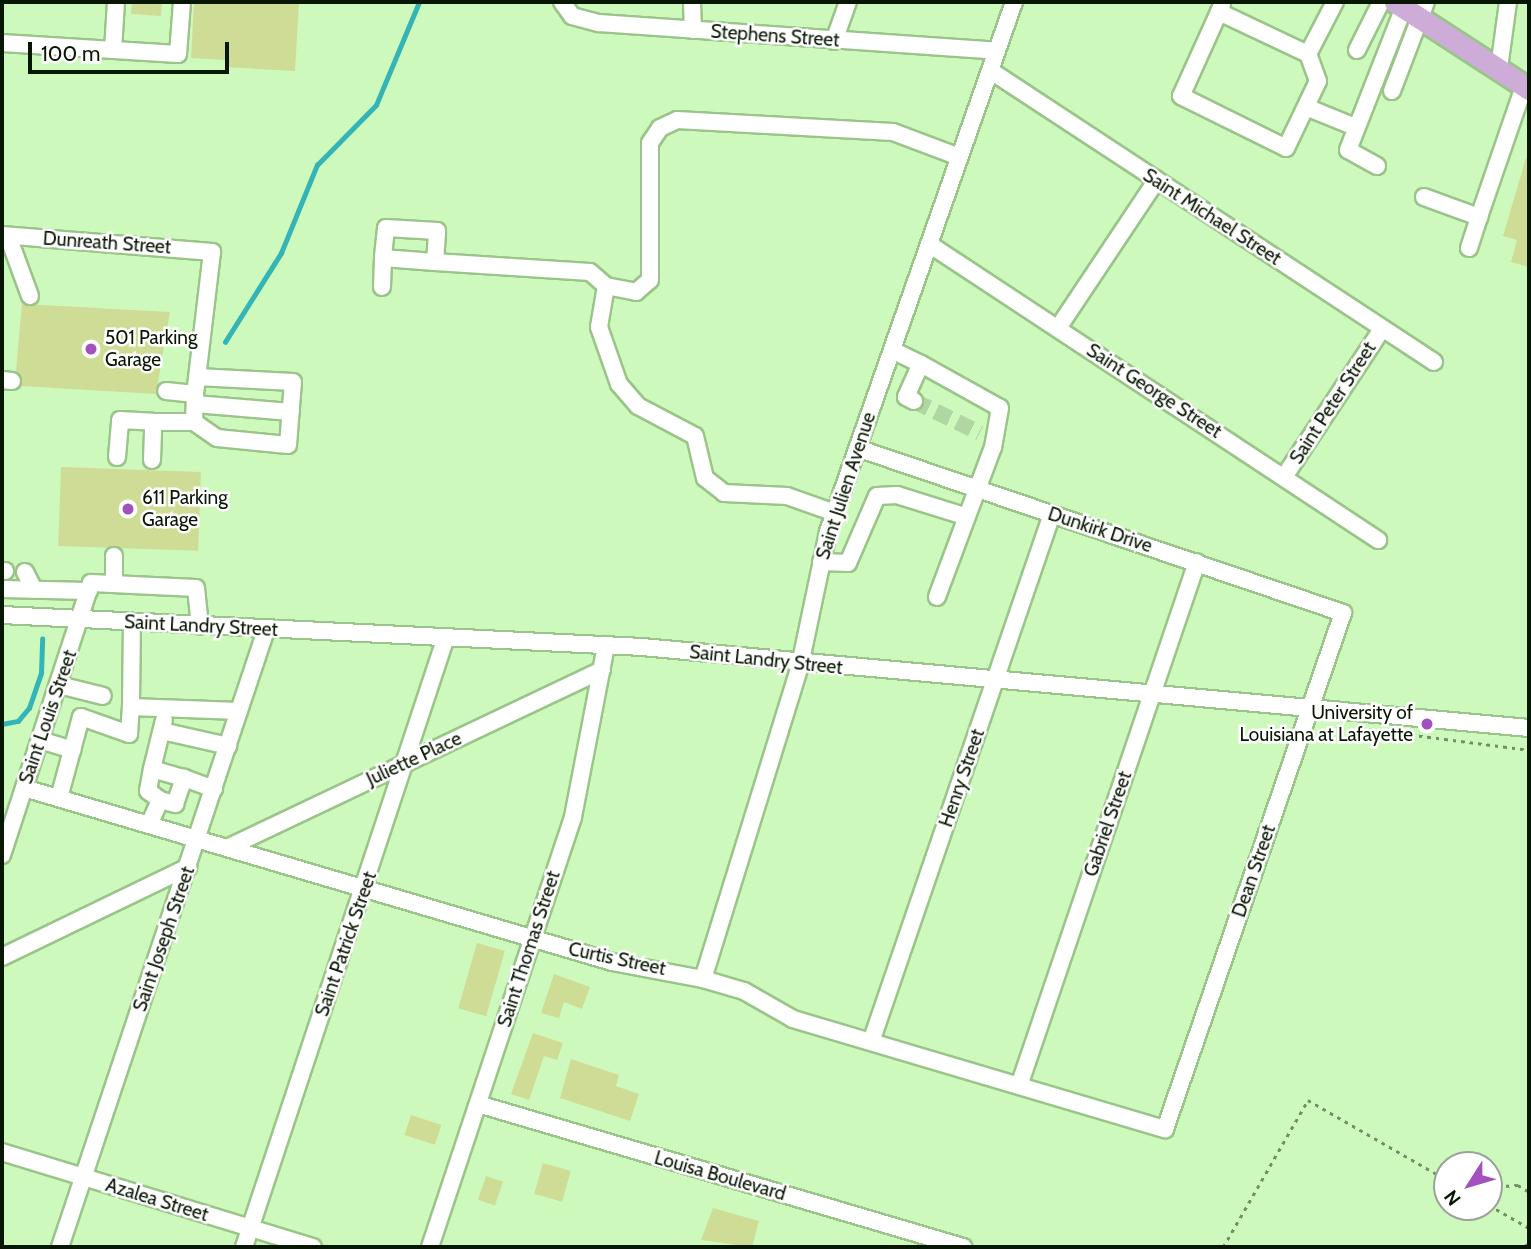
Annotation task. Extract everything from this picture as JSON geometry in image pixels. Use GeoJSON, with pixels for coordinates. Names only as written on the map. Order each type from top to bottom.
{"type":"FeatureCollection","features":[{"type":"Feature","properties":{"kind":"main road"},"geometry":{"type":"LineString","coordinates":[[1399,4],[1425,11],[1527,87]]}},
{"type":"Feature","properties":{"kind":"street"},"geometry":{"type":"LineString","coordinates":[[113,50],[116,2]]}},
{"type":"Feature","properties":{"kind":"street"},"geometry":{"type":"LineString","coordinates":[[2,43],[178,54],[182,2]]}},
{"type":"Feature","properties":{"kind":"street","name":"Stephens Street"},"geometry":{"type":"LineString","coordinates":[[562,2],[572,16],[590,22],[997,51]]}},
{"type":"Feature","properties":{"kind":"street"},"geometry":{"type":"LineString","coordinates":[[692,2],[693,30]]}},
{"type":"Feature","properties":{"kind":"street"},"geometry":{"type":"LineString","coordinates":[[834,40],[848,2]]}},
{"type":"Feature","properties":{"kind":"street","name":"Saint Julien Avenue"},"geometry":{"type":"LineString","coordinates":[[703,979],[800,665],[821,562],[835,513],[1014,2]]}},
{"type":"Feature","properties":{"kind":"street"},"geometry":{"type":"LineString","coordinates":[[1308,54],[1335,2]]}},
{"type":"Feature","properties":{"kind":"street"},"geometry":{"type":"LineString","coordinates":[[1357,50],[1381,2]]}},
{"type":"Feature","properties":{"kind":"street"},"geometry":{"type":"LineString","coordinates":[[1499,68],[1508,2]]}},
{"type":"Feature","properties":{"kind":"street"},"geometry":{"type":"LineString","coordinates":[[1377,166],[1348,150],[1399,4]]}},
{"type":"Feature","properties":{"kind":"street"},"geometry":{"type":"LineString","coordinates":[[1221,7],[1308,54],[1318,81],[1286,148],[1181,96],[1221,7]]}},
{"type":"Feature","properties":{"kind":"street"},"geometry":{"type":"LineString","coordinates":[[1392,91],[1425,11]]}},
{"type":"Feature","properties":{"kind":"street","name":"Saint Michael Street"},"geometry":{"type":"LineString","coordinates":[[991,71],[1434,362]]}},
{"type":"Feature","properties":{"kind":"street"},"geometry":{"type":"LineString","coordinates":[[1469,248],[1527,87]]}},
{"type":"Feature","properties":{"kind":"street"},"geometry":{"type":"LineString","coordinates":[[1306,107],[1350,125]]}},
{"type":"Feature","properties":{"kind":"street"},"geometry":{"type":"LineString","coordinates":[[383,258],[590,272],[606,286],[636,292],[650,280],[650,143],[660,128],[677,120],[894,132],[959,157]]}},
{"type":"Feature","properties":{"kind":"street"},"geometry":{"type":"LineString","coordinates":[[1058,328],[1156,181]]}},
{"type":"Feature","properties":{"kind":"street"},"geometry":{"type":"LineString","coordinates":[[1424,197],[1479,217]]}},
{"type":"Feature","properties":{"kind":"street"},"geometry":{"type":"LineString","coordinates":[[382,287],[386,228],[437,231],[435,262]]}},
{"type":"Feature","properties":{"kind":"street"},"geometry":{"type":"LineString","coordinates":[[5,235],[30,296]]}},
{"type":"Feature","properties":{"kind":"street","name":"Dunreath Street"},"geometry":{"type":"LineString","coordinates":[[5,235],[212,252],[197,377]]}},
{"type":"Feature","properties":{"kind":"street","name":"Saint George Street"},"geometry":{"type":"LineString","coordinates":[[929,243],[1378,540]]}},
{"type":"Feature","properties":{"kind":"street"},"geometry":{"type":"LineString","coordinates":[[606,286],[599,327],[619,384],[638,406],[695,436],[705,478],[724,493],[787,496],[835,513]]}},
{"type":"Feature","properties":{"kind":"street","name":"Saint Peter Street"},"geometry":{"type":"LineString","coordinates":[[1284,477],[1382,329]]}},
{"type":"Feature","properties":{"kind":"street"},"geometry":{"type":"LineString","coordinates":[[892,350],[1000,408],[987,437],[975,488],[937,597]]}},
{"type":"Feature","properties":{"kind":"street"},"geometry":{"type":"LineString","coordinates":[[914,401],[906,397],[921,364]]}},
{"type":"Feature","properties":{"kind":"street"},"geometry":{"type":"LineString","coordinates":[[117,457],[120,420],[194,422],[217,438],[288,446],[293,382],[197,377],[194,422]]}},
{"type":"Feature","properties":{"kind":"street"},"geometry":{"type":"LineString","coordinates":[[166,391],[195,399],[291,412]]}},
{"type":"Feature","properties":{"kind":"street"},"geometry":{"type":"LineString","coordinates":[[152,460],[153,422]]}},
{"type":"Feature","properties":{"kind":"street","name":"Dunkirk Drive"},"geometry":{"type":"LineString","coordinates":[[856,448],[1343,612]]}},
{"type":"Feature","properties":{"kind":"street"},"geometry":{"type":"LineString","coordinates":[[821,562],[848,563],[877,496],[897,495],[964,516]]}},
{"type":"Feature","properties":{"kind":"street","name":"Henry Street"},"geometry":{"type":"LineString","coordinates":[[871,1042],[1052,514]]}},
{"type":"Feature","properties":{"kind":"street"},"geometry":{"type":"LineString","coordinates":[[114,556],[114,584]]}},
{"type":"Feature","properties":{"kind":"street","name":"Gabriel Street"},"geometry":{"type":"LineString","coordinates":[[1019,1086],[1197,562]]}},
{"type":"Feature","properties":{"kind":"street"},"geometry":{"type":"LineString","coordinates":[[25,572],[34,590]]}},
{"type":"Feature","properties":{"kind":"street"},"geometry":{"type":"LineString","coordinates":[[2,589],[89,591],[91,583],[196,588],[200,626]]}},
{"type":"Feature","properties":{"kind":"street","name":"Saint Louis Street"},"geometry":{"type":"LineString","coordinates":[[2,855],[89,591]]}},
{"type":"Feature","properties":{"kind":"street","name":"Dean Street"},"geometry":{"type":"LineString","coordinates":[[1165,1129],[1343,612]]}},
{"type":"Feature","properties":{"kind":"street","name":"Saint Landry Street"},"geometry":{"type":"LineString","coordinates":[[2,615],[445,640],[606,645],[800,665],[1310,706],[1529,728]]}},
{"type":"Feature","properties":{"kind":"street"},"geometry":{"type":"LineString","coordinates":[[59,798],[82,717],[129,734],[132,622]]}},
{"type":"Feature","properties":{"kind":"street","name":"Saint Joseph Street"},"geometry":{"type":"LineString","coordinates":[[60,1247],[266,630]]}},
{"type":"Feature","properties":{"kind":"street","name":"Saint Patrick Street"},"geometry":{"type":"LineString","coordinates":[[244,1247],[365,889],[445,640]]}},
{"type":"Feature","properties":{"kind":"street","name":"Saint Thomas Street"},"geometry":{"type":"LineString","coordinates":[[430,1247],[579,795],[606,645]]}},
{"type":"Feature","properties":{"kind":"street","name":"Juliette Place"},"geometry":{"type":"LineString","coordinates":[[227,848],[602,670]]}},
{"type":"Feature","properties":{"kind":"street"},"geometry":{"type":"LineString","coordinates":[[59,685],[103,696]]}},
{"type":"Feature","properties":{"kind":"street"},"geometry":{"type":"LineString","coordinates":[[131,707],[239,711]]}},
{"type":"Feature","properties":{"kind":"street"},"geometry":{"type":"LineString","coordinates":[[166,708],[148,791],[160,800],[175,804],[184,778]]}},
{"type":"Feature","properties":{"kind":"street"},"geometry":{"type":"LineString","coordinates":[[162,731],[228,746]]}},
{"type":"Feature","properties":{"kind":"street"},"geometry":{"type":"LineString","coordinates":[[40,740],[73,750]]}},
{"type":"Feature","properties":{"kind":"street"},"geometry":{"type":"LineString","coordinates":[[152,769],[214,789]]}},
{"type":"Feature","properties":{"kind":"street","name":"Curtis Street"},"geometry":{"type":"LineString","coordinates":[[24,788],[533,939],[744,991],[793,1019],[1165,1129]]}},
{"type":"Feature","properties":{"kind":"street"},"geometry":{"type":"LineString","coordinates":[[149,825],[160,800]]}},
{"type":"Feature","properties":{"kind":"street"},"geometry":{"type":"LineString","coordinates":[[2,957],[188,867]]}},
{"type":"Feature","properties":{"kind":"street","name":"Louisa Boulevard"},"geometry":{"type":"LineString","coordinates":[[478,1104],[963,1247]]}},
{"type":"Feature","properties":{"kind":"street","name":"Azalea Street"},"geometry":{"type":"LineString","coordinates":[[2,1152],[313,1247]]}},
{"type":"Feature","properties":{"kind":"path"},"geometry":{"type":"LineString","coordinates":[[1362,711],[1360,729],[1529,750]]}},
{"type":"Feature","properties":{"kind":"path"},"geometry":{"type":"LineString","coordinates":[[1223,1247],[1308,1100],[1433,1173]]}},
{"type":"Feature","properties":{"kind":"path"},"geometry":{"type":"LineString","coordinates":[[1503,1186],[1518,1185],[1529,1192]]}},
{"type":"Feature","properties":{"kind":"path"},"geometry":{"type":"LineString","coordinates":[[1503,1213],[1529,1228]]}},
{"type":"Feature","properties":{"kind":"path"},"geometry":{"type":"LineString","coordinates":[[1525,1247],[1529,1240]]}},
{"type":"Feature","properties":{"kind":"building"},"geometry":{"type":"Polygon","coordinates":[[[132,2],[162,2],[161,16],[131,14],[132,2]]]}},
{"type":"Feature","properties":{"kind":"building"},"geometry":{"type":"Polygon","coordinates":[[[194,2],[299,2],[295,71],[225,67],[225,60],[191,58],[194,2]]]}},
{"type":"Feature","properties":{"kind":"building"},"geometry":{"type":"Polygon","coordinates":[[[1526,158],[1529,158],[1529,267],[1511,262],[1517,240],[1503,236],[1526,158]]]}},
{"type":"Feature","properties":{"kind":"building","name":"501 Parking Garage"},"geometry":{"type":"Polygon","coordinates":[[[22,304],[170,312],[156,394],[21,386],[16,371],[22,304]]]}},
{"type":"Feature","properties":{"kind":"building","name":"611 Parking Garage"},"geometry":{"type":"Polygon","coordinates":[[[61,467],[201,472],[198,551],[58,546],[61,467]]]}},
{"type":"Feature","properties":{"kind":"building"},"geometry":{"type":"Polygon","coordinates":[[[477,943],[505,951],[486,1016],[458,1008],[477,943]]]}},
{"type":"Feature","properties":{"kind":"building"},"geometry":{"type":"Polygon","coordinates":[[[554,974],[590,987],[582,1009],[564,1002],[559,1018],[541,1013],[554,974]]]}},
{"type":"Feature","properties":{"kind":"building"},"geometry":{"type":"Polygon","coordinates":[[[533,1033],[563,1043],[557,1060],[544,1056],[529,1100],[511,1094],[533,1033]]]}},
{"type":"Feature","properties":{"kind":"building"},"geometry":{"type":"Polygon","coordinates":[[[571,1059],[619,1075],[616,1086],[639,1094],[630,1121],[560,1098],[571,1059]]]}},
{"type":"Feature","properties":{"kind":"building"},"geometry":{"type":"Polygon","coordinates":[[[411,1115],[441,1125],[435,1145],[405,1135],[411,1115]]]}},
{"type":"Feature","properties":{"kind":"building"},"geometry":{"type":"Polygon","coordinates":[[[543,1163],[571,1171],[562,1202],[534,1194],[543,1163]]]}},
{"type":"Feature","properties":{"kind":"building"},"geometry":{"type":"Polygon","coordinates":[[[486,1176],[503,1182],[495,1205],[478,1200],[486,1176]]]}},
{"type":"Feature","properties":{"kind":"building"},"geometry":{"type":"Polygon","coordinates":[[[713,1208],[759,1221],[752,1247],[701,1240],[713,1208]]]}},
{"type":"Feature","properties":{"kind":"waterway"},"geometry":{"type":"LineString","coordinates":[[225,342],[281,253],[317,165],[376,105],[419,2]]}},
{"type":"Feature","properties":{"kind":"waterway"},"geometry":{"type":"LineString","coordinates":[[2,724],[18,721],[29,708],[41,673],[42,639]]}},
{"type":"Feature","properties":{"kind":"tunnel"},"geometry":{"type":"LineString","coordinates":[[914,401],[980,433]]}},
{"type":"Feature","properties":{"kind":"place","name":"501 Parking Garage"},"geometry":{"type":"Point","coordinates":[91,349]}},
{"type":"Feature","properties":{"kind":"place","name":"611 Parking Garage"},"geometry":{"type":"Point","coordinates":[128,509]}},
{"type":"Feature","properties":{"kind":"place","name":"University of Louisiana at Lafayette"},"geometry":{"type":"Point","coordinates":[1427,724]}}]}
